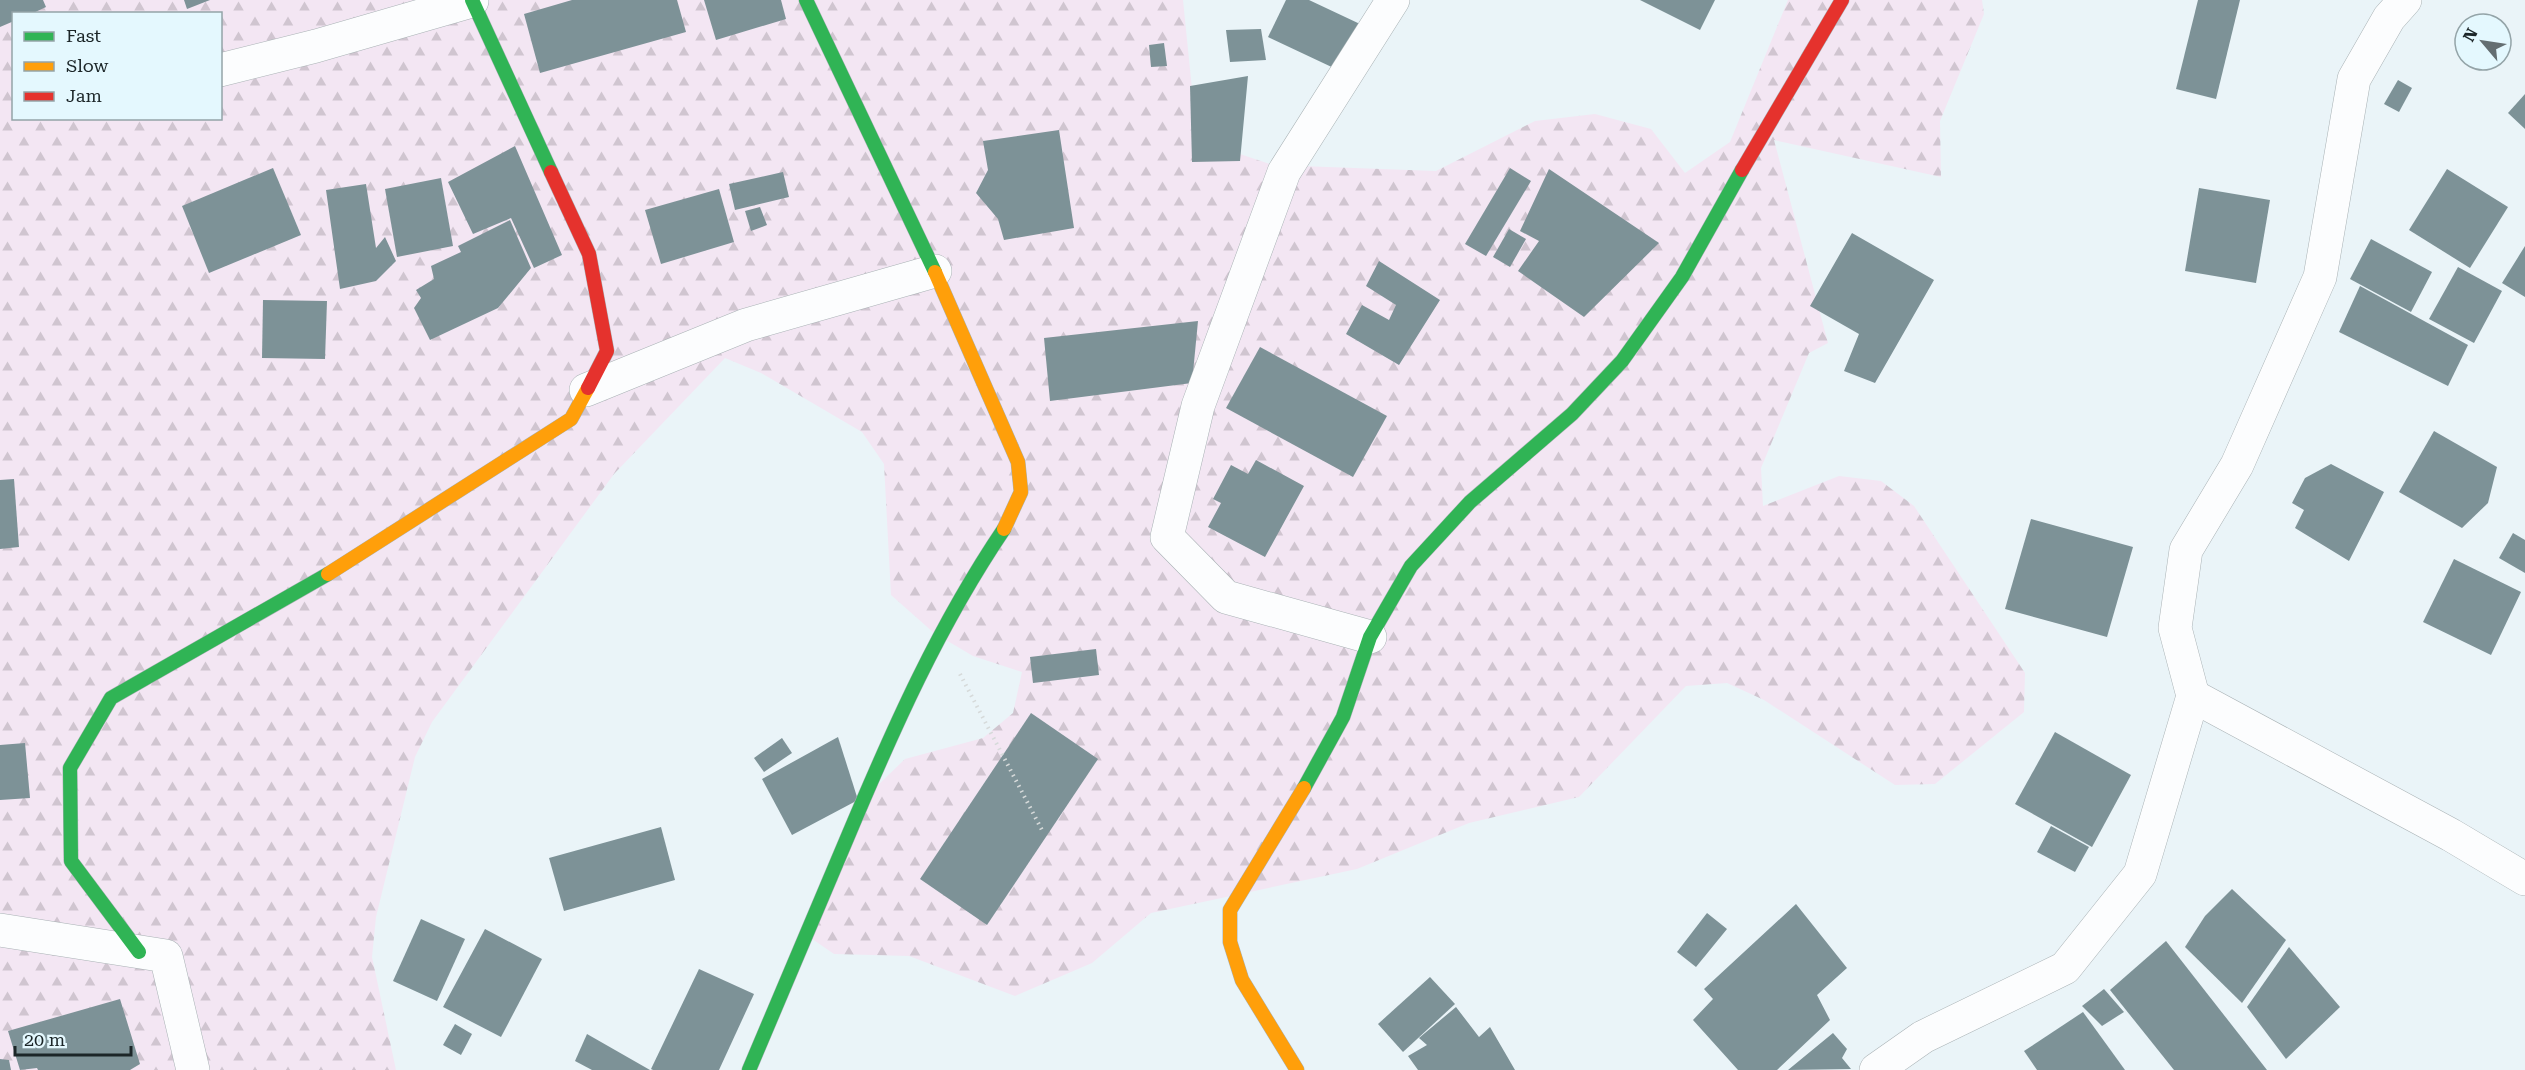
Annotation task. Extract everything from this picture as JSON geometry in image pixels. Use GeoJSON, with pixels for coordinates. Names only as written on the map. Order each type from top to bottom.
{"type":"FeatureCollection","features":[{"type":"Feature","properties":{"kind":"street"},"geometry":{"type":"LineString","coordinates":[[139,952],[71,861],[70,768],[111,698],[358,557],[571,419],[607,351],[589,254],[472,0],[316,46],[222,70]]}},
{"type":"Feature","properties":{"kind":"street"},"geometry":{"type":"LineString","coordinates":[[748,1070],[891,734],[972,576],[1008,523],[1021,492],[1018,462],[935,270],[806,0]]}},
{"type":"Feature","properties":{"kind":"street"},"geometry":{"type":"LineString","coordinates":[[1370,637],[1226,597],[1167,537],[1198,406],[1284,172],[1393,0]]}},
{"type":"Feature","properties":{"kind":"street"},"geometry":{"type":"LineString","coordinates":[[1296,1070],[1242,980],[1230,942],[1230,909],[1300,794],[1343,717],[1370,637],[1411,566],[1470,502],[1572,414],[1622,361],[1682,277],[1774,113],[1842,0]]}},
{"type":"Feature","properties":{"kind":"street"},"geometry":{"type":"LineString","coordinates":[[1876,1070],[1923,1037],[2065,968],[2140,874],[2193,696],[2175,628],[2186,550],[2237,465],[2320,277],[2354,79],[2389,18],[2405,0]]}},
{"type":"Feature","properties":{"kind":"street"},"geometry":{"type":"LineString","coordinates":[[586,390],[746,325],[935,270]]}},
{"type":"Feature","properties":{"kind":"street"},"geometry":{"type":"LineString","coordinates":[[2193,696],[2451,835],[2525,879]]}},
{"type":"Feature","properties":{"kind":"street"},"geometry":{"type":"LineString","coordinates":[[0,930],[166,956],[193,1070]]}},
{"type":"Feature","properties":{"kind":"path"},"geometry":{"type":"LineString","coordinates":[[927,660],[959,673],[1043,832]]}},
{"type":"Feature","properties":{"kind":"green space"},"geometry":{"type":"Polygon","coordinates":[[[0,0],[1183,0],[1193,99],[1219,147],[1273,165],[1436,171],[1535,121],[1595,114],[1651,129],[1685,173],[1730,142],[1788,0],[1982,0],[1984,14],[1940,121],[1941,177],[1774,140],[1828,343],[1809,353],[1761,468],[1763,506],[1839,476],[1881,481],[1914,506],[2025,673],[2024,712],[1935,784],[1895,785],[1764,700],[1727,683],[1686,686],[1579,797],[1469,823],[1357,869],[1151,913],[1092,963],[1015,996],[909,956],[834,954],[802,932],[875,788],[905,759],[983,738],[1013,713],[1022,672],[973,656],[934,633],[891,595],[884,464],[862,432],[761,373],[725,358],[614,474],[432,722],[415,757],[376,917],[372,957],[396,1070],[0,1070],[0,0]]]}},
{"type":"Feature","properties":{"kind":"building"},"geometry":{"type":"Polygon","coordinates":[[[0,0],[43,0],[46,7],[35,12],[12,12],[12,22],[0,27],[0,0]]]}},
{"type":"Feature","properties":{"kind":"building"},"geometry":{"type":"Polygon","coordinates":[[[184,0],[210,0],[187,9],[184,0]]]}},
{"type":"Feature","properties":{"kind":"building"},"geometry":{"type":"Polygon","coordinates":[[[572,0],[677,0],[686,32],[540,73],[524,14],[572,0]]]}},
{"type":"Feature","properties":{"kind":"building"},"geometry":{"type":"Polygon","coordinates":[[[704,0],[781,0],[786,19],[716,40],[704,0]]]}},
{"type":"Feature","properties":{"kind":"building"},"geometry":{"type":"Polygon","coordinates":[[[1286,0],[1309,0],[1360,24],[1338,70],[1268,37],[1286,0]]]}},
{"type":"Feature","properties":{"kind":"building"},"geometry":{"type":"Polygon","coordinates":[[[1640,0],[1715,0],[1700,30],[1640,0]]]}},
{"type":"Feature","properties":{"kind":"building"},"geometry":{"type":"Polygon","coordinates":[[[2198,0],[2240,0],[2216,99],[2176,89],[2198,0]]]}},
{"type":"Feature","properties":{"kind":"building"},"geometry":{"type":"Polygon","coordinates":[[[1261,29],[1266,60],[1230,62],[1226,30],[1261,29]]]}},
{"type":"Feature","properties":{"kind":"building"},"geometry":{"type":"Polygon","coordinates":[[[1164,43],[1167,66],[1151,67],[1149,45],[1164,43]]]}},
{"type":"Feature","properties":{"kind":"building"},"geometry":{"type":"Polygon","coordinates":[[[1248,76],[1240,161],[1192,162],[1190,86],[1248,76]]]}},
{"type":"Feature","properties":{"kind":"building"},"geometry":{"type":"Polygon","coordinates":[[[2398,80],[2412,88],[2399,112],[2384,104],[2398,80]]]}},
{"type":"Feature","properties":{"kind":"building"},"geometry":{"type":"Polygon","coordinates":[[[2525,94],[2525,129],[2508,113],[2525,94]]]}},
{"type":"Feature","properties":{"kind":"building"},"geometry":{"type":"Polygon","coordinates":[[[1059,130],[1074,228],[1004,240],[998,219],[976,193],[988,170],[983,141],[1059,130]]]}},
{"type":"Feature","properties":{"kind":"building"},"geometry":{"type":"Polygon","coordinates":[[[515,146],[562,255],[534,268],[511,218],[473,234],[448,182],[515,146]]]}},
{"type":"Feature","properties":{"kind":"building"},"geometry":{"type":"Polygon","coordinates":[[[273,168],[301,235],[209,273],[182,206],[273,168]]]}},
{"type":"Feature","properties":{"kind":"building"},"geometry":{"type":"Polygon","coordinates":[[[1510,168],[1531,181],[1486,256],[1465,244],[1510,168]]]}},
{"type":"Feature","properties":{"kind":"building"},"geometry":{"type":"Polygon","coordinates":[[[1549,169],[1659,243],[1584,317],[1518,271],[1539,241],[1520,231],[1549,169]]]}},
{"type":"Feature","properties":{"kind":"building"},"geometry":{"type":"Polygon","coordinates":[[[2447,169],[2508,207],[2470,268],[2409,230],[2447,169]]]}},
{"type":"Feature","properties":{"kind":"building"},"geometry":{"type":"Polygon","coordinates":[[[783,172],[789,197],[735,210],[729,184],[783,172]]]}},
{"type":"Feature","properties":{"kind":"building"},"geometry":{"type":"Polygon","coordinates":[[[441,178],[453,246],[397,257],[385,189],[441,178]]]}},
{"type":"Feature","properties":{"kind":"building"},"geometry":{"type":"Polygon","coordinates":[[[366,184],[376,248],[385,237],[396,261],[376,281],[340,289],[326,190],[366,184]]]}},
{"type":"Feature","properties":{"kind":"building"},"geometry":{"type":"Polygon","coordinates":[[[2199,188],[2270,200],[2256,283],[2185,271],[2199,188]]]}},
{"type":"Feature","properties":{"kind":"building"},"geometry":{"type":"Polygon","coordinates":[[[719,189],[734,242],[661,264],[645,210],[719,189]]]}},
{"type":"Feature","properties":{"kind":"building"},"geometry":{"type":"Polygon","coordinates":[[[760,207],[767,225],[751,231],[745,211],[760,207]]]}},
{"type":"Feature","properties":{"kind":"building"},"geometry":{"type":"Polygon","coordinates":[[[510,220],[531,268],[498,308],[430,340],[414,308],[421,298],[416,290],[434,279],[431,266],[461,252],[458,246],[510,220]]]}},
{"type":"Feature","properties":{"kind":"building"},"geometry":{"type":"Polygon","coordinates":[[[1509,229],[1526,239],[1510,267],[1493,257],[1509,229]]]}},
{"type":"Feature","properties":{"kind":"building"},"geometry":{"type":"Polygon","coordinates":[[[1852,233],[1934,280],[1875,383],[1844,371],[1859,334],[1810,306],[1852,233]]]}},
{"type":"Feature","properties":{"kind":"building"},"geometry":{"type":"Polygon","coordinates":[[[2371,239],[2432,272],[2411,312],[2350,279],[2371,239]]]}},
{"type":"Feature","properties":{"kind":"building"},"geometry":{"type":"Polygon","coordinates":[[[2525,246],[2525,297],[2502,283],[2525,246]]]}},
{"type":"Feature","properties":{"kind":"building"},"geometry":{"type":"Polygon","coordinates":[[[1379,261],[1440,300],[1399,365],[1346,334],[1362,305],[1389,320],[1396,305],[1366,286],[1379,261]]]}},
{"type":"Feature","properties":{"kind":"building"},"geometry":{"type":"Polygon","coordinates":[[[2458,267],[2502,291],[2474,343],[2429,319],[2458,267]]]}},
{"type":"Feature","properties":{"kind":"building"},"geometry":{"type":"Polygon","coordinates":[[[2360,286],[2468,345],[2448,386],[2339,332],[2360,286]]]}},
{"type":"Feature","properties":{"kind":"building"},"geometry":{"type":"Polygon","coordinates":[[[263,300],[327,301],[325,359],[262,358],[263,300]]]}},
{"type":"Feature","properties":{"kind":"building"},"geometry":{"type":"Polygon","coordinates":[[[1198,321],[1192,383],[1050,401],[1044,338],[1198,321]]]}},
{"type":"Feature","properties":{"kind":"building"},"geometry":{"type":"Polygon","coordinates":[[[1260,347],[1387,416],[1353,477],[1226,408],[1260,347]]]}},
{"type":"Feature","properties":{"kind":"building"},"geometry":{"type":"Polygon","coordinates":[[[2434,431],[2497,467],[2488,503],[2462,528],[2399,492],[2434,431]]]}},
{"type":"Feature","properties":{"kind":"building"},"geometry":{"type":"Polygon","coordinates":[[[1256,460],[1304,486],[1265,557],[1208,527],[1221,503],[1213,499],[1231,465],[1248,474],[1256,460]]]}},
{"type":"Feature","properties":{"kind":"building"},"geometry":{"type":"Polygon","coordinates":[[[2331,464],[2384,492],[2349,561],[2295,528],[2304,510],[2292,503],[2305,478],[2331,464]]]}},
{"type":"Feature","properties":{"kind":"building"},"geometry":{"type":"Polygon","coordinates":[[[14,479],[19,547],[0,549],[0,480],[14,479]]]}},
{"type":"Feature","properties":{"kind":"building"},"geometry":{"type":"Polygon","coordinates":[[[2031,519],[2133,547],[2107,637],[2005,609],[2031,519]]]}},
{"type":"Feature","properties":{"kind":"building"},"geometry":{"type":"Polygon","coordinates":[[[2513,533],[2525,540],[2525,573],[2499,558],[2513,533]]]}},
{"type":"Feature","properties":{"kind":"building"},"geometry":{"type":"Polygon","coordinates":[[[2454,559],[2521,592],[2491,655],[2423,622],[2454,559]]]}},
{"type":"Feature","properties":{"kind":"building"},"geometry":{"type":"Polygon","coordinates":[[[1096,649],[1099,675],[1033,683],[1030,657],[1096,649]]]}},
{"type":"Feature","properties":{"kind":"building"},"geometry":{"type":"Polygon","coordinates":[[[1031,713],[1098,759],[987,925],[920,879],[1031,713]]]}},
{"type":"Feature","properties":{"kind":"building"},"geometry":{"type":"Polygon","coordinates":[[[2055,732],[2131,775],[2092,847],[2015,804],[2055,732]]]}},
{"type":"Feature","properties":{"kind":"building"},"geometry":{"type":"Polygon","coordinates":[[[838,737],[858,800],[792,835],[762,779],[838,737]]]}},
{"type":"Feature","properties":{"kind":"building"},"geometry":{"type":"Polygon","coordinates":[[[782,738],[792,753],[764,772],[754,758],[782,738]]]}},
{"type":"Feature","properties":{"kind":"building"},"geometry":{"type":"Polygon","coordinates":[[[25,743],[30,798],[0,800],[0,745],[25,743]]]}},
{"type":"Feature","properties":{"kind":"building"},"geometry":{"type":"Polygon","coordinates":[[[2051,826],[2089,847],[2075,872],[2037,852],[2051,826]]]}},
{"type":"Feature","properties":{"kind":"building"},"geometry":{"type":"Polygon","coordinates":[[[661,827],[675,880],[564,911],[549,858],[661,827]]]}},
{"type":"Feature","properties":{"kind":"building"},"geometry":{"type":"Polygon","coordinates":[[[2232,889],[2286,940],[2242,1003],[2185,947],[2205,916],[2232,889]]]}},
{"type":"Feature","properties":{"kind":"building"},"geometry":{"type":"Polygon","coordinates":[[[1796,904],[1847,968],[1817,995],[1830,1020],[1777,1070],[1738,1070],[1693,1020],[1713,999],[1704,989],[1796,904]]]}},
{"type":"Feature","properties":{"kind":"building"},"geometry":{"type":"Polygon","coordinates":[[[1707,913],[1727,929],[1696,967],[1677,952],[1707,913]]]}},
{"type":"Feature","properties":{"kind":"building"},"geometry":{"type":"Polygon","coordinates":[[[421,919],[465,939],[437,1001],[393,981],[421,919]]]}},
{"type":"Feature","properties":{"kind":"building"},"geometry":{"type":"Polygon","coordinates":[[[485,929],[542,959],[501,1037],[443,1007],[485,929]]]}},
{"type":"Feature","properties":{"kind":"building"},"geometry":{"type":"Polygon","coordinates":[[[2166,941],[2267,1070],[2174,1070],[2110,990],[2166,941]]]}},
{"type":"Feature","properties":{"kind":"building"},"geometry":{"type":"Polygon","coordinates":[[[2289,947],[2340,1007],[2286,1059],[2247,1007],[2289,947]]]}},
{"type":"Feature","properties":{"kind":"building"},"geometry":{"type":"Polygon","coordinates":[[[699,969],[754,994],[719,1070],[653,1070],[651,1069],[699,969]]]}},
{"type":"Feature","properties":{"kind":"building"},"geometry":{"type":"Polygon","coordinates":[[[1430,977],[1455,1004],[1403,1052],[1378,1024],[1430,977]]]}},
{"type":"Feature","properties":{"kind":"building"},"geometry":{"type":"Polygon","coordinates":[[[2104,989],[2124,1012],[2102,1026],[2082,1006],[2104,989]]]}},
{"type":"Feature","properties":{"kind":"building"},"geometry":{"type":"Polygon","coordinates":[[[120,999],[140,1064],[130,1070],[38,1070],[37,1068],[20,1070],[8,1031],[120,999]]]}},
{"type":"Feature","properties":{"kind":"building"},"geometry":{"type":"Polygon","coordinates":[[[1456,1007],[1479,1037],[1490,1027],[1515,1070],[1418,1070],[1408,1056],[1427,1045],[1419,1038],[1456,1007]]]}},
{"type":"Feature","properties":{"kind":"building"},"geometry":{"type":"Polygon","coordinates":[[[2083,1012],[2125,1070],[2037,1070],[2024,1051],[2083,1012]]]}},
{"type":"Feature","properties":{"kind":"building"},"geometry":{"type":"Polygon","coordinates":[[[455,1024],[472,1034],[461,1055],[443,1045],[455,1024]]]}},
{"type":"Feature","properties":{"kind":"building"},"geometry":{"type":"Polygon","coordinates":[[[1833,1033],[1847,1049],[1842,1058],[1851,1069],[1788,1070],[1833,1033]]]}},
{"type":"Feature","properties":{"kind":"building"},"geometry":{"type":"Polygon","coordinates":[[[587,1034],[650,1070],[592,1070],[575,1061],[587,1034]]]}},
{"type":"Feature","properties":{"kind":"building"},"geometry":{"type":"Polygon","coordinates":[[[0,1059],[9,1060],[11,1070],[0,1070],[0,1059]]]}},
{"type":"Feature","properties":{"kind":"traffic: fast"},"geometry":{"type":"LineString","coordinates":[[472,0],[551,172]]}},
{"type":"Feature","properties":{"kind":"traffic: fast"},"geometry":{"type":"LineString","coordinates":[[806,0],[935,272]]}},
{"type":"Feature","properties":{"kind":"traffic: fast"},"geometry":{"type":"LineString","coordinates":[[1304,788],[1343,717],[1370,637],[1411,566],[1470,502],[1572,414],[1622,361],[1682,277],[1742,170]]}},
{"type":"Feature","properties":{"kind":"traffic: fast"},"geometry":{"type":"LineString","coordinates":[[749,1070],[865,796],[918,678],[980,565],[1004,529]]}},
{"type":"Feature","properties":{"kind":"traffic: fast"},"geometry":{"type":"LineString","coordinates":[[139,952],[71,861],[70,768],[111,698],[328,574]]}},
{"type":"Feature","properties":{"kind":"traffic: slow"},"geometry":{"type":"LineString","coordinates":[[935,272],[1018,462],[1021,492],[1004,529]]}},
{"type":"Feature","properties":{"kind":"traffic: slow"},"geometry":{"type":"LineString","coordinates":[[328,574],[571,419],[588,388]]}},
{"type":"Feature","properties":{"kind":"traffic: slow"},"geometry":{"type":"LineString","coordinates":[[1297,1070],[1242,980],[1230,942],[1230,910],[1304,788]]}},
{"type":"Feature","properties":{"kind":"traffic: jam"},"geometry":{"type":"LineString","coordinates":[[1742,170],[1842,0]]}},
{"type":"Feature","properties":{"kind":"traffic: jam"},"geometry":{"type":"LineString","coordinates":[[551,172],[589,254],[607,351],[588,388]]}}]}
